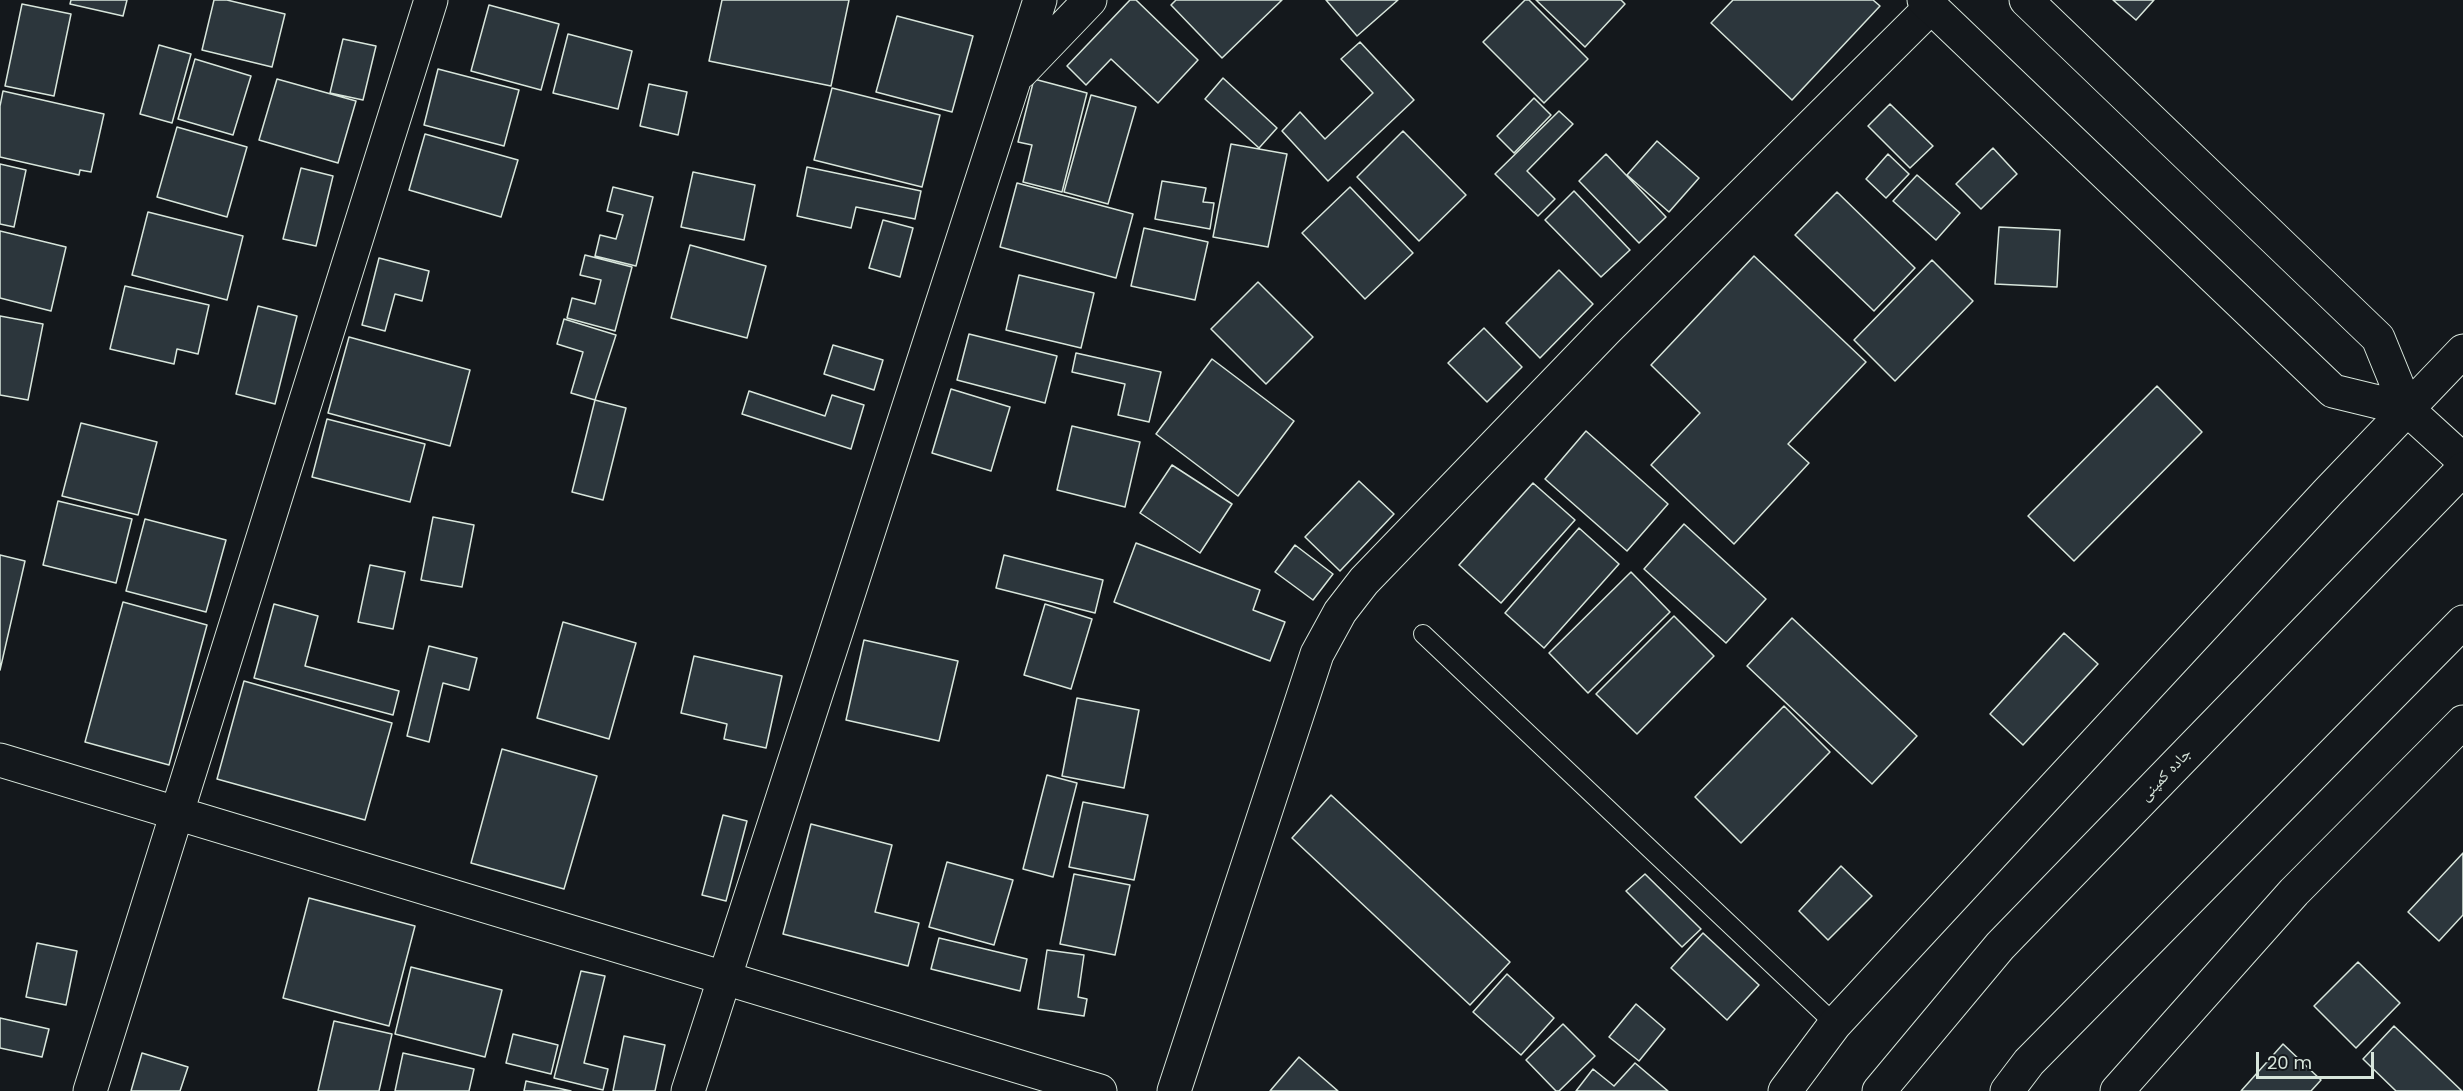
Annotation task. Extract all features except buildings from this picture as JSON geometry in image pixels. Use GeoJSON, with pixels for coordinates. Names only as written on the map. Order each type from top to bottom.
{"type":"FeatureCollection","features":[{"type":"Feature","properties":{"kind":"main road"},"geometry":{"type":"LineString","coordinates":[[90,1091],[431,0]]}},
{"type":"Feature","properties":{"kind":"main road"},"geometry":{"type":"LineString","coordinates":[[688,1091],[1041,0]]}},
{"type":"Feature","properties":{"kind":"main road"},"geometry":{"type":"LineString","coordinates":[[1018,75],[1090,0]]}},
{"type":"Feature","properties":{"kind":"main road"},"geometry":{"type":"LineString","coordinates":[[2026,0],[2378,338],[2407,409],[2463,460]]}},
{"type":"Feature","properties":{"kind":"main road"},"geometry":{"type":"LineString","coordinates":[[1174,1091],[1317,654],[1340,612],[1364,581],[1606,330],[1928,4],[2333,391],[2407,409]]}},
{"type":"Feature","properties":{"kind":"main road"},"geometry":{"type":"LineString","coordinates":[[1785,1091],[1835,1024],[2463,351]]}},
{"type":"Feature","properties":{"kind":"main road","name":"جاده کمپنی"},"geometry":{"type":"LineString","coordinates":[[1879,1091],[2000,946],[2463,469]]}},
{"type":"Feature","properties":{"kind":"main road"},"geometry":{"type":"LineString","coordinates":[[2007,1091],[2029,1062],[2463,622]]}},
{"type":"Feature","properties":{"kind":"main road"},"geometry":{"type":"LineString","coordinates":[[2117,1091],[2294,892],[2463,722]]}},
{"type":"Feature","properties":{"kind":"main road"},"geometry":{"type":"LineString","coordinates":[[0,759],[1100,1091]]}},
{"type":"Feature","properties":{"kind":"lane"},"geometry":{"type":"LineString","coordinates":[[1423,634],[1835,1024]]}}]}
